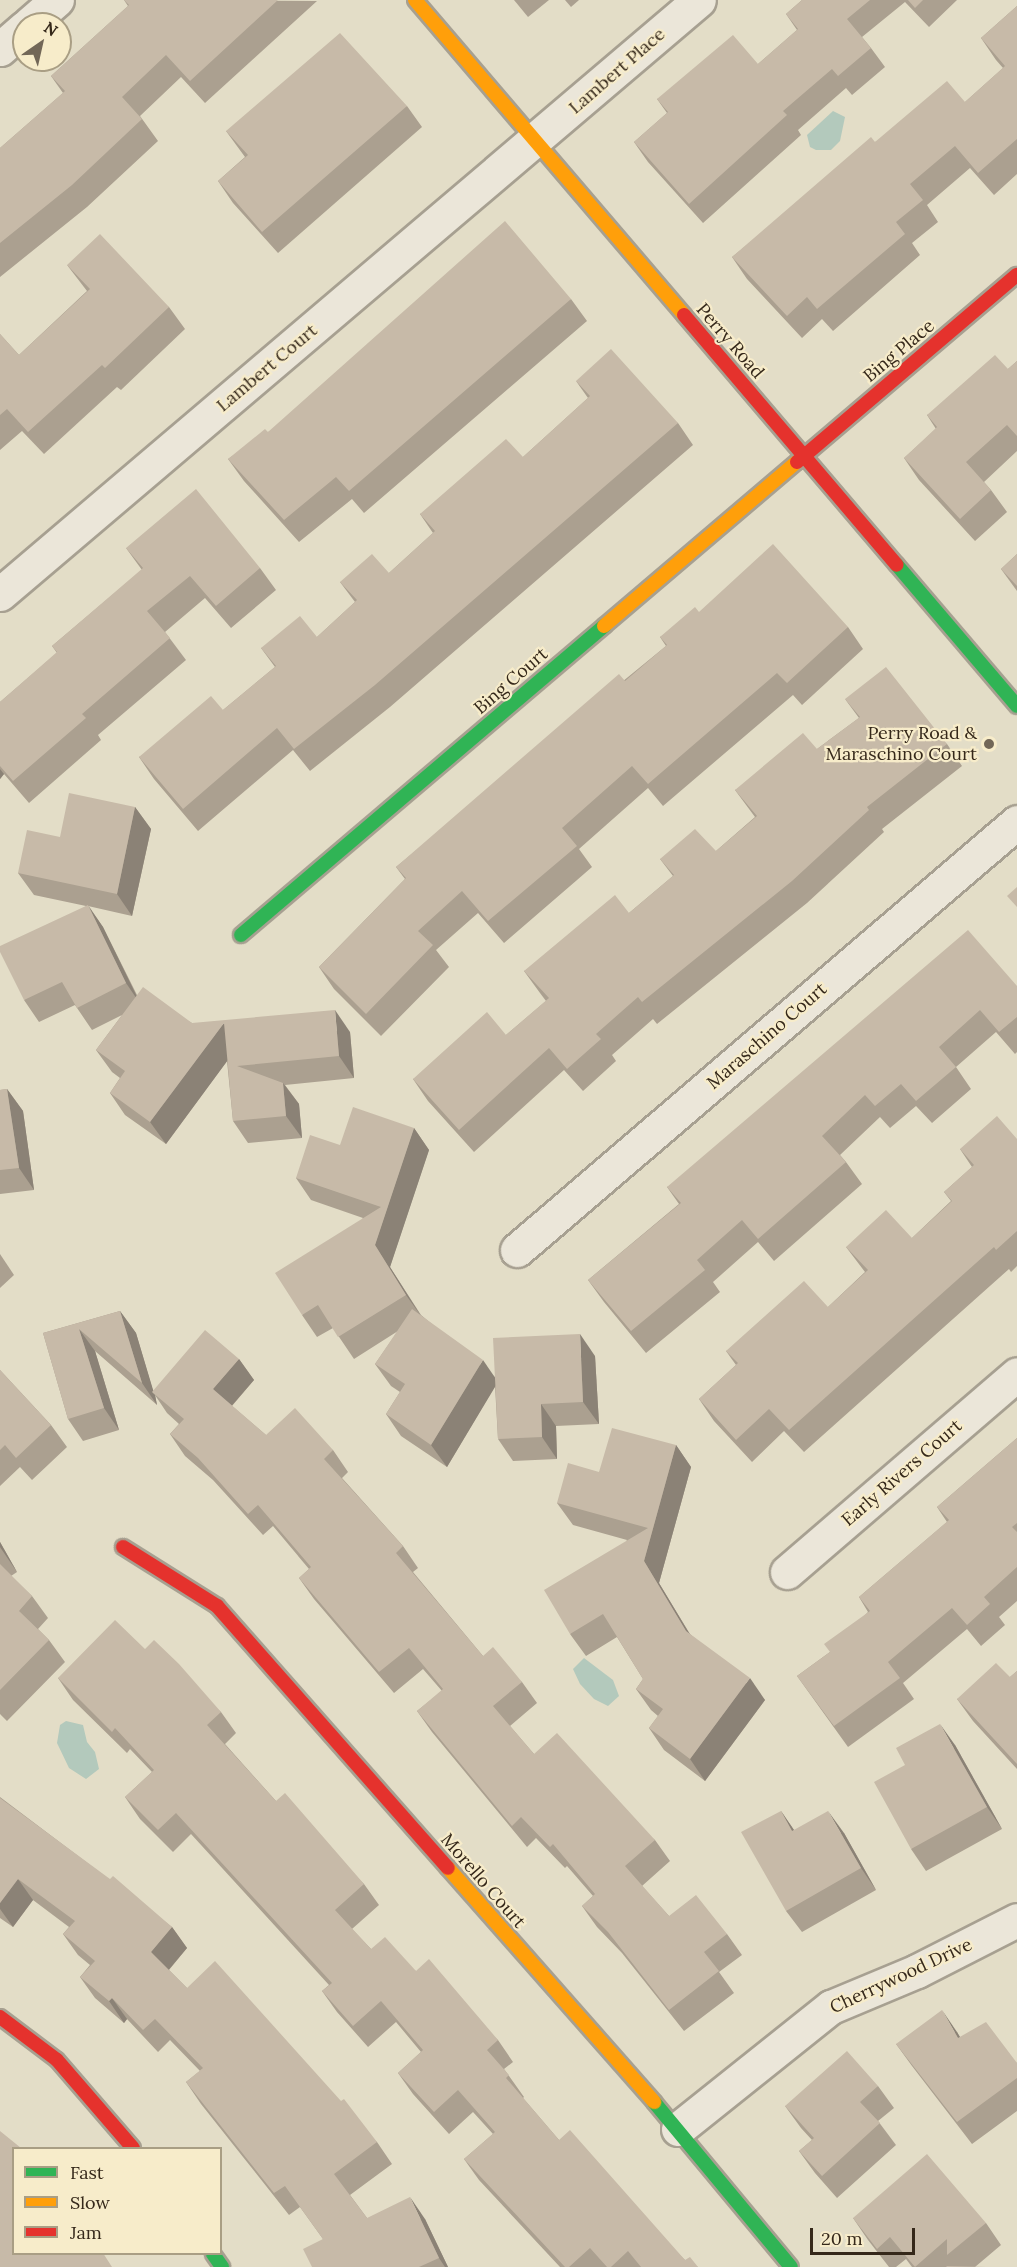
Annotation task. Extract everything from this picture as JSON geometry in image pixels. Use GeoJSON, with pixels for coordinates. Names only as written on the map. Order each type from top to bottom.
{"type":"FeatureCollection","features":[{"type":"Feature","properties":{"kind":"street"},"geometry":{"type":"LineString","coordinates":[[43,12],[57,0]]}},
{"type":"Feature","properties":{"kind":"street","name":"Perry Road"},"geometry":{"type":"LineString","coordinates":[[415,0],[1017,706]]}},
{"type":"Feature","properties":{"kind":"street","name":"Lambert Place"},"geometry":{"type":"LineString","coordinates":[[535,141],[699,0]]}},
{"type":"Feature","properties":{"kind":"street"},"geometry":{"type":"LineString","coordinates":[[0,49],[12,38]]}},
{"type":"Feature","properties":{"kind":"street","name":"Lambert Court"},"geometry":{"type":"LineString","coordinates":[[0,594],[535,141]]}},
{"type":"Feature","properties":{"kind":"street","name":"Bing Place"},"geometry":{"type":"LineString","coordinates":[[804,454],[1017,275]]}},
{"type":"Feature","properties":{"kind":"street","name":"Bing Court"},"geometry":{"type":"LineString","coordinates":[[241,935],[804,454]]}},
{"type":"Feature","properties":{"kind":"street","name":"Maraschino Court"},"geometry":{"type":"LineString","coordinates":[[517,1250],[1017,822]]}},
{"type":"Feature","properties":{"kind":"street","name":"Early Rivers Court"},"geometry":{"type":"LineString","coordinates":[[787,1572],[1017,1374]]}},
{"type":"Feature","properties":{"kind":"street","name":"Morello Court"},"geometry":{"type":"LineString","coordinates":[[123,1547],[217,1606],[678,2129],[791,2267]]}},
{"type":"Feature","properties":{"kind":"street","name":"Cherrywood Drive"},"geometry":{"type":"LineString","coordinates":[[678,2129],[831,2007],[917,1971],[1017,1920]]}},
{"type":"Feature","properties":{"kind":"street"},"geometry":{"type":"LineString","coordinates":[[0,2017],[57,2060],[132,2147]]}},
{"type":"Feature","properties":{"kind":"shaded area"},"geometry":{"type":"Polygon","coordinates":[[[833,111],[845,117],[840,141],[831,150],[816,150],[810,147],[807,135],[833,111]]]}},
{"type":"Feature","properties":{"kind":"shaded area"},"geometry":{"type":"Polygon","coordinates":[[[584,1658],[613,1680],[619,1696],[608,1706],[594,1699],[580,1684],[573,1669],[584,1658]]]}},
{"type":"Feature","properties":{"kind":"shaded area"},"geometry":{"type":"Polygon","coordinates":[[[66,1721],[83,1725],[87,1742],[95,1752],[99,1769],[86,1779],[69,1768],[57,1743],[60,1725],[66,1721]]]}},
{"type":"Feature","properties":{"kind":"building"},"geometry":{"type":"Polygon","coordinates":[[[124,0],[278,0],[190,81],[166,55],[122,97],[142,119],[72,185],[0,243],[0,148],[65,91],[51,76],[55,72],[72,72],[72,57],[129,5],[124,0]]]}},
{"type":"Feature","properties":{"kind":"building"},"geometry":{"type":"Polygon","coordinates":[[[802,0],[870,0],[847,19],[871,48],[838,76],[832,69],[783,111],[787,115],[689,204],[634,142],[668,112],[657,99],[733,35],[758,64],[798,29],[786,14],[802,0]]]}},
{"type":"Feature","properties":{"kind":"building"},"geometry":{"type":"Polygon","coordinates":[[[908,0],[923,0],[915,8],[908,0]]]}},
{"type":"Feature","properties":{"kind":"building"},"geometry":{"type":"Polygon","coordinates":[[[1017,6],[1017,139],[978,173],[955,146],[910,184],[923,200],[896,222],[905,234],[817,309],[807,297],[787,316],[732,257],[871,137],[875,142],[947,81],[965,102],[1005,66],[981,38],[1017,6]]]}},
{"type":"Feature","properties":{"kind":"building"},"geometry":{"type":"Polygon","coordinates":[[[340,33],[407,106],[262,232],[218,181],[248,155],[226,131],[340,33]]]}},
{"type":"Feature","properties":{"kind":"building"},"geometry":{"type":"Polygon","coordinates":[[[505,221],[571,299],[349,491],[336,477],[284,520],[228,459],[265,429],[268,432],[505,221]]]}},
{"type":"Feature","properties":{"kind":"building"},"geometry":{"type":"Polygon","coordinates":[[[100,234],[169,307],[105,368],[102,365],[28,432],[7,409],[0,415],[0,334],[19,355],[90,289],[67,265],[100,234]]]}},
{"type":"Feature","properties":{"kind":"building"},"geometry":{"type":"Polygon","coordinates":[[[611,349],[678,423],[375,685],[294,749],[277,728],[183,809],[139,757],[211,696],[223,710],[276,666],[261,648],[300,616],[317,637],[357,600],[340,582],[372,554],[389,573],[435,531],[420,514],[506,439],[523,457],[590,396],[576,381],[611,349]]]}},
{"type":"Feature","properties":{"kind":"building"},"geometry":{"type":"Polygon","coordinates":[[[995,355],[1008,369],[1017,361],[1017,436],[1007,425],[966,462],[991,490],[960,519],[904,458],[937,427],[927,415],[995,355]]]}},
{"type":"Feature","properties":{"kind":"building"},"geometry":{"type":"Polygon","coordinates":[[[196,489],[260,568],[216,606],[190,576],[147,611],[170,638],[82,714],[86,718],[13,781],[0,766],[0,702],[57,652],[52,646],[143,568],[126,548],[196,489]]]}},
{"type":"Feature","properties":{"kind":"building"},"geometry":{"type":"Polygon","coordinates":[[[773,544],[848,627],[787,683],[777,673],[648,784],[632,766],[562,828],[577,846],[488,921],[462,891],[418,931],[433,945],[366,1014],[319,967],[406,878],[396,867],[619,674],[625,681],[667,645],[660,637],[695,607],[699,612],[773,544]]]}},
{"type":"Feature","properties":{"kind":"building"},"geometry":{"type":"Polygon","coordinates":[[[1017,554],[1017,586],[1001,569],[1017,554]]]}},
{"type":"Feature","properties":{"kind":"building"},"geometry":{"type":"Polygon","coordinates":[[[886,667],[947,744],[867,807],[869,810],[792,881],[642,1002],[638,997],[596,1034],[601,1039],[567,1069],[549,1048],[459,1130],[413,1079],[487,1012],[506,1035],[549,998],[524,971],[615,895],[629,913],[674,875],[660,859],[695,829],[716,851],[757,816],[735,790],[803,733],[817,749],[860,717],[845,699],[886,667]]]}},
{"type":"Feature","properties":{"kind":"building"},"geometry":{"type":"Polygon","coordinates":[[[69,793],[135,807],[117,894],[18,873],[27,830],[60,837],[69,793]]]}},
{"type":"Feature","properties":{"kind":"building"},"geometry":{"type":"Polygon","coordinates":[[[1017,887],[1017,907],[1007,896],[1017,887]]]}},
{"type":"Feature","properties":{"kind":"building"},"geometry":{"type":"Polygon","coordinates":[[[88,905],[126,983],[77,1008],[62,982],[24,1000],[0,952],[0,946],[88,905]]]}},
{"type":"Feature","properties":{"kind":"building"},"geometry":{"type":"Polygon","coordinates":[[[968,930],[1017,986],[1017,1017],[999,1032],[980,1010],[939,1047],[956,1067],[916,1101],[901,1084],[875,1106],[865,1095],[822,1136],[846,1162],[758,1239],[742,1220],[697,1260],[705,1270],[631,1331],[588,1280],[681,1203],[667,1187],[968,930]]]}},
{"type":"Feature","properties":{"kind":"building"},"geometry":{"type":"Polygon","coordinates":[[[143,987],[192,1023],[335,1010],[339,1056],[237,1066],[283,1083],[286,1116],[233,1121],[224,1023],[150,1122],[110,1093],[125,1071],[96,1050],[143,987]]]}},
{"type":"Feature","properties":{"kind":"building"},"geometry":{"type":"Polygon","coordinates":[[[7,1089],[19,1168],[0,1170],[0,1090],[7,1089]]]}},
{"type":"Feature","properties":{"kind":"building"},"geometry":{"type":"Polygon","coordinates":[[[353,1107],[414,1128],[375,1245],[406,1295],[338,1337],[318,1305],[302,1315],[275,1273],[381,1207],[296,1178],[310,1135],[340,1145],[353,1107]]]}},
{"type":"Feature","properties":{"kind":"building"},"geometry":{"type":"Polygon","coordinates":[[[997,1116],[1017,1139],[1017,1231],[996,1250],[994,1247],[789,1430],[769,1409],[736,1440],[699,1399],[738,1363],[726,1351],[804,1281],[828,1307],[868,1270],[846,1247],[886,1210],[912,1238],[952,1201],[944,1192],[974,1165],[960,1149],[997,1116]]]}},
{"type":"Feature","properties":{"kind":"building"},"geometry":{"type":"Polygon","coordinates":[[[412,1309],[483,1360],[431,1445],[386,1414],[405,1384],[375,1364],[412,1309]]]}},
{"type":"Feature","properties":{"kind":"building"},"geometry":{"type":"Polygon","coordinates":[[[120,1311],[142,1383],[79,1329],[104,1408],[68,1419],[43,1333],[120,1311]]]}},
{"type":"Feature","properties":{"kind":"building"},"geometry":{"type":"Polygon","coordinates":[[[205,1330],[239,1359],[213,1389],[266,1435],[295,1408],[333,1450],[324,1459],[403,1546],[396,1553],[483,1656],[493,1647],[522,1682],[493,1706],[534,1754],[557,1733],[655,1840],[625,1866],[669,1916],[696,1895],[727,1934],[704,1952],[719,1971],[669,2010],[608,1932],[582,1906],[595,1894],[553,1844],[550,1847],[521,1817],[512,1826],[417,1711],[443,1689],[409,1648],[379,1672],[299,1578],[311,1567],[258,1505],[248,1514],[198,1458],[170,1434],[184,1419],[152,1392],[205,1330]]]}},
{"type":"Feature","properties":{"kind":"building"},"geometry":{"type":"Polygon","coordinates":[[[580,1334],[583,1402],[541,1404],[542,1437],[498,1439],[493,1338],[580,1334]]]}},
{"type":"Feature","properties":{"kind":"building"},"geometry":{"type":"Polygon","coordinates":[[[0,1370],[51,1425],[16,1458],[5,1445],[0,1450],[0,1370]]]}},
{"type":"Feature","properties":{"kind":"building"},"geometry":{"type":"Polygon","coordinates":[[[612,1428],[676,1445],[644,1561],[686,1631],[750,1678],[690,1759],[649,1728],[663,1709],[636,1689],[643,1679],[603,1614],[570,1634],[544,1590],[648,1528],[557,1503],[568,1463],[599,1472],[612,1428]]]}},
{"type":"Feature","properties":{"kind":"building"},"geometry":{"type":"Polygon","coordinates":[[[1017,1438],[1017,1523],[1012,1527],[1017,1532],[1017,1567],[984,1597],[990,1604],[967,1625],[952,1608],[888,1662],[900,1678],[834,1726],[797,1676],[830,1652],[824,1644],[870,1611],[859,1597],[949,1520],[937,1507],[1017,1438]]]}},
{"type":"Feature","properties":{"kind":"building"},"geometry":{"type":"Polygon","coordinates":[[[0,1564],[32,1596],[19,1611],[49,1640],[0,1690],[0,1564]]]}},
{"type":"Feature","properties":{"kind":"building"},"geometry":{"type":"Polygon","coordinates":[[[115,1620],[145,1649],[154,1640],[179,1664],[221,1712],[207,1725],[276,1801],[285,1793],[364,1884],[335,1910],[371,1949],[385,1937],[416,1971],[429,1959],[498,2040],[487,2050],[509,2075],[506,2078],[559,2140],[570,2130],[685,2260],[690,2257],[698,2267],[641,2267],[628,2251],[611,2267],[607,2267],[590,2248],[569,2267],[565,2267],[464,2159],[495,2132],[458,2090],[434,2112],[398,2073],[423,2050],[381,2001],[353,2026],[322,1991],[332,1983],[176,1813],[158,1830],[125,1797],[154,1770],[115,1728],[112,1732],[58,1678],[115,1620]]]}},
{"type":"Feature","properties":{"kind":"building"},"geometry":{"type":"Polygon","coordinates":[[[996,1663],[1010,1677],[1017,1671],[1017,1764],[957,1699],[996,1663]]]}},
{"type":"Feature","properties":{"kind":"building"},"geometry":{"type":"Polygon","coordinates":[[[940,1724],[987,1807],[911,1849],[874,1782],[905,1765],[896,1748],[940,1724]]]}},
{"type":"Feature","properties":{"kind":"building"},"geometry":{"type":"Polygon","coordinates":[[[0,1798],[110,1879],[113,1876],[172,1927],[151,1952],[187,1988],[215,1961],[341,2101],[344,2099],[377,2142],[334,2174],[367,2218],[410,2197],[439,2258],[419,2267],[312,2267],[303,2249],[323,2239],[285,2186],[274,2193],[186,2082],[203,2068],[155,2019],[143,2030],[112,1998],[109,2001],[80,1977],[95,1961],[63,1934],[75,1921],[18,1879],[0,1903],[0,1798]]]}},
{"type":"Feature","properties":{"kind":"building"},"geometry":{"type":"Polygon","coordinates":[[[781,1811],[792,1831],[828,1811],[861,1868],[786,1911],[741,1832],[781,1811]]]}},
{"type":"Feature","properties":{"kind":"building"},"geometry":{"type":"Polygon","coordinates":[[[942,2010],[958,2038],[986,2022],[1017,2063],[1017,2078],[957,2122],[896,2044],[942,2010]]]}},
{"type":"Feature","properties":{"kind":"building"},"geometry":{"type":"Polygon","coordinates":[[[847,2051],[878,2086],[860,2102],[880,2123],[822,2176],[799,2151],[814,2138],[785,2106],[847,2051]]]}},
{"type":"Feature","properties":{"kind":"building"},"geometry":{"type":"Polygon","coordinates":[[[0,2131],[20,2147],[12,2147],[12,2255],[104,2255],[112,2267],[0,2267],[0,2131]]]}},
{"type":"Feature","properties":{"kind":"building"},"geometry":{"type":"Polygon","coordinates":[[[927,2154],[986,2223],[947,2255],[947,2239],[915,2267],[890,2237],[877,2249],[853,2218],[927,2154]]]}},
{"type":"Feature","properties":{"kind":"traffic: fast"},"geometry":{"type":"LineString","coordinates":[[897,565],[1017,706]]}},
{"type":"Feature","properties":{"kind":"traffic: fast"},"geometry":{"type":"LineString","coordinates":[[241,935],[604,626]]}},
{"type":"Feature","properties":{"kind":"traffic: fast"},"geometry":{"type":"LineString","coordinates":[[654,2102],[791,2267]]}},
{"type":"Feature","properties":{"kind":"traffic: fast"},"geometry":{"type":"LineString","coordinates":[[214,2255],[222,2267]]}},
{"type":"Feature","properties":{"kind":"traffic: slow"},"geometry":{"type":"LineString","coordinates":[[415,0],[684,315]]}},
{"type":"Feature","properties":{"kind":"traffic: slow"},"geometry":{"type":"LineString","coordinates":[[604,626],[797,462]]}},
{"type":"Feature","properties":{"kind":"traffic: slow"},"geometry":{"type":"LineString","coordinates":[[448,1868],[654,2102]]}},
{"type":"Feature","properties":{"kind":"traffic: jam"},"geometry":{"type":"LineString","coordinates":[[797,462],[1017,275]]}},
{"type":"Feature","properties":{"kind":"traffic: jam"},"geometry":{"type":"LineString","coordinates":[[684,315],[897,565]]}},
{"type":"Feature","properties":{"kind":"traffic: jam"},"geometry":{"type":"LineString","coordinates":[[123,1547],[217,1606],[448,1868]]}},
{"type":"Feature","properties":{"kind":"traffic: jam"},"geometry":{"type":"LineString","coordinates":[[0,2017],[57,2060],[132,2147]]}},
{"type":"Feature","properties":{"kind":"place","name":"Perry Road & Maraschino Court"},"geometry":{"type":"Point","coordinates":[989,744]}}]}
